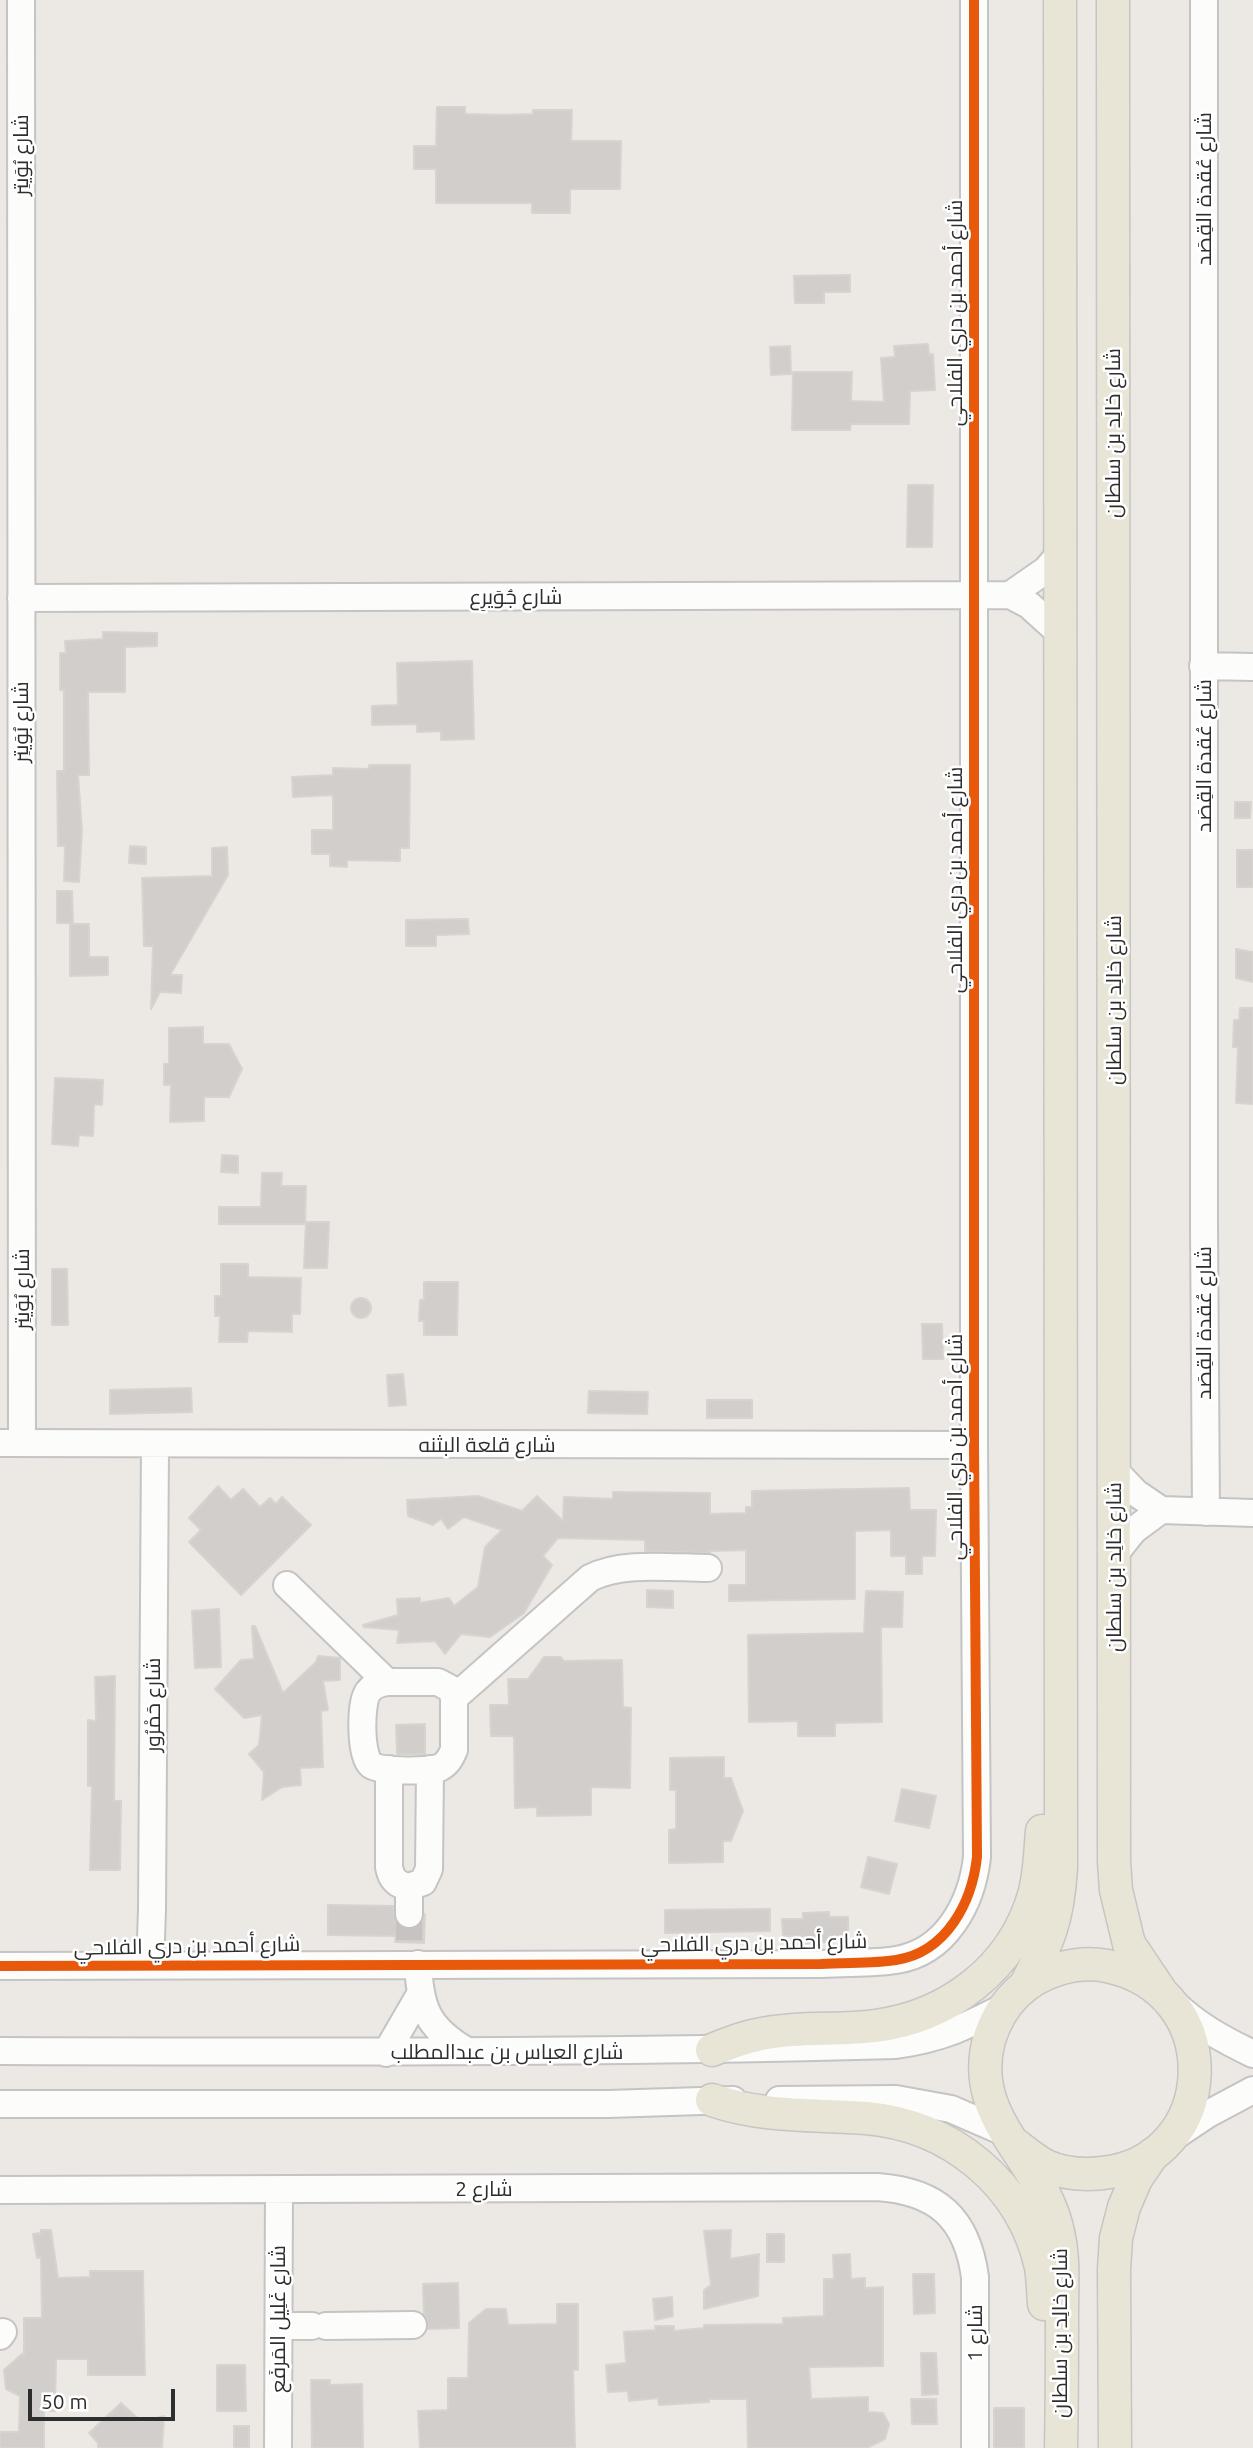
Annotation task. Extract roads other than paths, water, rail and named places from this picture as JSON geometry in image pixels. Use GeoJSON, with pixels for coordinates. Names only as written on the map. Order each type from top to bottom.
{"type":"FeatureCollection","features":[{"type":"Feature","properties":{"kind":"main road"},"geometry":{"type":"LineString","coordinates":[[1060,0],[1061,1868],[1059,1900],[1052,1931],[1015,1996],[992,2029],[985,2055],[985,2082],[992,2108],[1010,2138],[1047,2166],[1083,2175],[1120,2171],[1159,2149]]}},
{"type":"Feature","properties":{"kind":"main road","name":"شارع خالِد بن سلطان"},"geometry":{"type":"LineString","coordinates":[[1113,0],[1114,1862],[1116,1890],[1129,1944],[1164,1994]]}},
{"type":"Feature","properties":{"kind":"main road"},"geometry":{"type":"LineString","coordinates":[[712,2050],[759,2034],[898,2023],[925,2015],[950,2003],[973,1987],[993,1968],[1024,1922],[1040,1869],[1048,1728],[1060,1663]]}},
{"type":"Feature","properties":{"kind":"main road"},"geometry":{"type":"LineString","coordinates":[[1015,1996],[1057,1968],[1093,1963],[1129,1970],[1164,1994],[1186,2024],[1195,2055],[1194,2087],[1184,2118],[1136,2179],[1124,2207],[1116,2238],[1115,2448]]}},
{"type":"Feature","properties":{"kind":"main road"},"geometry":{"type":"LineString","coordinates":[[712,2100],[734,2108],[779,2115],[866,2118],[897,2122],[927,2131],[954,2145],[979,2163],[1001,2185],[1019,2211],[1032,2238],[1041,2268],[1049,2340],[1062,2374]]}},
{"type":"Feature","properties":{"kind":"main road","name":"شارع خالِد بن سلطان"},"geometry":{"type":"LineString","coordinates":[[1010,2138],[1050,2204],[1059,2237],[1062,2374],[1060,2448]]}},
{"type":"Feature","properties":{"kind":"street","name":"شارع بُوَيتِر"},"geometry":{"type":"LineString","coordinates":[[11,1443],[21,598],[20,0]]}},
{"type":"Feature","properties":{"kind":"street","name":"شارع أحمد بن دري الفلاحي"},"geometry":{"type":"LineString","coordinates":[[0,1966],[150,1965],[412,1957],[821,1964],[898,1960],[939,1938],[955,1922],[967,1902],[977,1857],[974,1445],[974,0]]}},
{"type":"Feature","properties":{"kind":"street","name":"شارع عُقدة القِصَد"},"geometry":{"type":"LineString","coordinates":[[1204,0],[1206,1512]]}},
{"type":"Feature","properties":{"kind":"street"},"geometry":{"type":"LineString","coordinates":[[1060,554],[1037,577],[1010,595],[1029,605],[1060,633]]}},
{"type":"Feature","properties":{"kind":"street","name":"شارع جُوَيرِع"},"geometry":{"type":"LineString","coordinates":[[21,598],[1010,595]]}},
{"type":"Feature","properties":{"kind":"street"},"geometry":{"type":"LineString","coordinates":[[1203,666],[1253,667]]}},
{"type":"Feature","properties":{"kind":"street","name":"شارع قلعة البثنه"},"geometry":{"type":"LineString","coordinates":[[11,1443],[974,1445]]}},
{"type":"Feature","properties":{"kind":"street","name":"شارع حَمْرُور"},"geometry":{"type":"LineString","coordinates":[[150,1965],[155,1445]]}},
{"type":"Feature","properties":{"kind":"street"},"geometry":{"type":"LineString","coordinates":[[1115,1471],[1136,1493],[1161,1510],[1253,1513]]}},
{"type":"Feature","properties":{"kind":"street"},"geometry":{"type":"LineString","coordinates":[[1114,1555],[1134,1530],[1161,1510]]}},
{"type":"Feature","properties":{"kind":"street"},"geometry":{"type":"LineString","coordinates":[[454,1698],[590,1578],[601,1572],[626,1568],[708,1568]]}},
{"type":"Feature","properties":{"kind":"street"},"geometry":{"type":"LineString","coordinates":[[287,1586],[387,1682]]}},
{"type":"Feature","properties":{"kind":"street"},"geometry":{"type":"LineString","coordinates":[[387,1682],[439,1682],[451,1689],[454,1698],[454,1743],[452,1756],[443,1766],[430,1769],[383,1769],[372,1765],[363,1748],[364,1699],[370,1689],[387,1682]]}},
{"type":"Feature","properties":{"kind":"street"},"geometry":{"type":"LineString","coordinates":[[389,1769],[390,1875],[395,1881],[409,1887],[423,1882],[429,1869],[430,1769]]}},
{"type":"Feature","properties":{"kind":"street"},"geometry":{"type":"LineString","coordinates":[[409,1887],[409,1914]]}},
{"type":"Feature","properties":{"kind":"street"},"geometry":{"type":"LineString","coordinates":[[412,1957],[419,1996],[438,2028],[467,2051]]}},
{"type":"Feature","properties":{"kind":"street"},"geometry":{"type":"LineString","coordinates":[[1164,1994],[1187,2016],[1253,2054]]}},
{"type":"Feature","properties":{"kind":"street"},"geometry":{"type":"LineString","coordinates":[[386,2053],[419,1996]]}},
{"type":"Feature","properties":{"kind":"street","name":"شارع العباس بن عبدالمطلب"},"geometry":{"type":"LineString","coordinates":[[0,2051],[386,2053],[712,2050],[896,2045],[954,2033],[1015,1996]]}},
{"type":"Feature","properties":{"kind":"street"},"geometry":{"type":"LineString","coordinates":[[1159,2149],[1208,2114],[1253,2090]]}},
{"type":"Feature","properties":{"kind":"street"},"geometry":{"type":"LineString","coordinates":[[0,2104],[608,2104],[712,2100],[896,2099],[951,2109],[1010,2138]]}},
{"type":"Feature","properties":{"kind":"street","name":"شارع 2"},"geometry":{"type":"LineString","coordinates":[[0,2190],[877,2187],[900,2188],[921,2195],[957,2222]]}},
{"type":"Feature","properties":{"kind":"street","name":"شارع غَلِيل المَرفَع"},"geometry":{"type":"LineString","coordinates":[[278,2448],[279,2190]]}},
{"type":"Feature","properties":{"kind":"street","name":"شارع 1"},"geometry":{"type":"LineString","coordinates":[[957,2222],[972,2258],[975,2277],[975,2448]]}},
{"type":"Feature","properties":{"kind":"street"},"geometry":{"type":"LineString","coordinates":[[279,2326],[413,2325]]}},
{"type":"Feature","properties":{"kind":"tunnel"},"geometry":{"type":"LineString","coordinates":[[409,1914],[409,1942]]}}]}
